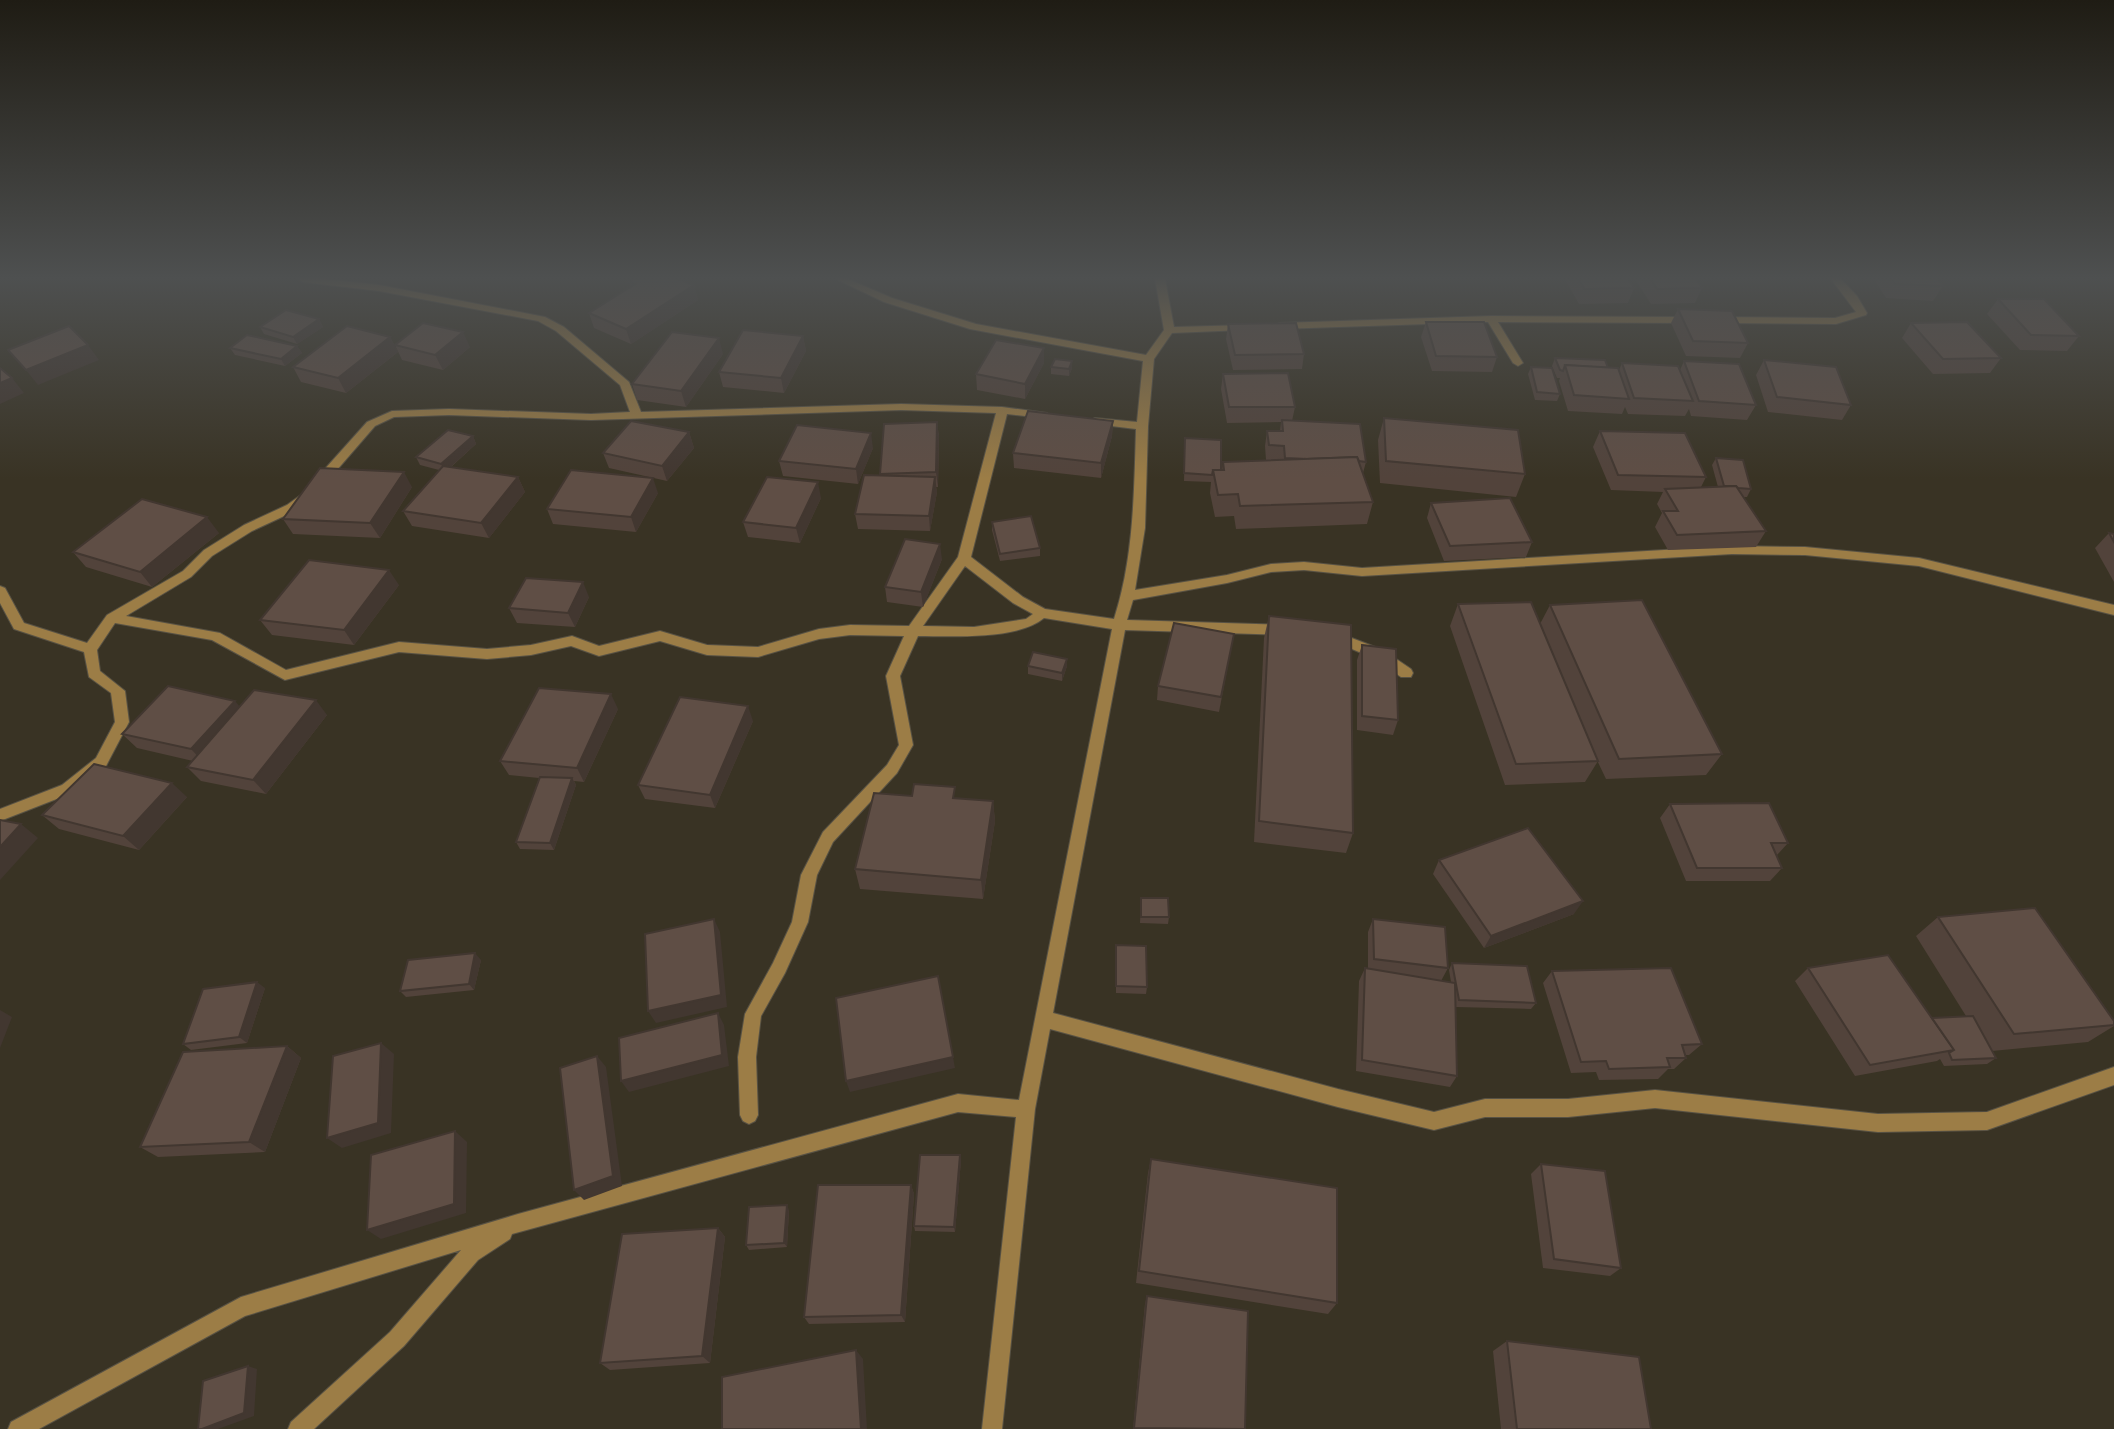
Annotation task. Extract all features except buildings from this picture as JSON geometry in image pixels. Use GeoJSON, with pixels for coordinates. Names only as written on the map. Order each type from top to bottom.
{"type":"FeatureCollection","features":[{"type":"Feature","properties":{"kind":"street"},"geometry":{"type":"LineString","coordinates":[[581,346],[625,384],[637,416]]}},
{"type":"Feature","properties":{"kind":"street"},"geometry":{"type":"LineString","coordinates":[[1076,346],[1149,359]]}},
{"type":"Feature","properties":{"kind":"street"},"geometry":{"type":"LineString","coordinates":[[992,1429],[1026,1109],[1119,625],[1128,596],[1139,528],[1142,426],[1149,359],[1158,346]]}},
{"type":"Feature","properties":{"kind":"street"},"geometry":{"type":"LineString","coordinates":[[1507,346],[1518,363]]}},
{"type":"Feature","properties":{"kind":"street"},"geometry":{"type":"LineString","coordinates":[[0,815],[67,789],[101,762],[122,722],[118,691],[94,673],[90,649],[112,618],[187,574],[208,553],[291,508],[315,488],[371,424],[393,414],[449,412],[637,416],[901,407],[1002,410],[1053,416]]}},
{"type":"Feature","properties":{"kind":"street"},"geometry":{"type":"LineString","coordinates":[[750,1115],[747,1057],[753,1014],[779,968],[800,922],[809,875],[828,837],[892,769],[906,745],[893,676],[914,629],[964,558],[1002,410]]}},
{"type":"Feature","properties":{"kind":"street"},"geometry":{"type":"LineString","coordinates":[[1078,419],[1142,426]]}},
{"type":"Feature","properties":{"kind":"street"},"geometry":{"type":"LineString","coordinates":[[1128,596],[1227,579],[1271,568],[1304,566],[1362,572],[1744,550],[1805,551],[1919,562],[2114,610]]}},
{"type":"Feature","properties":{"kind":"street"},"geometry":{"type":"LineString","coordinates":[[964,558],[1018,600],[1042,612],[1119,625],[1294,630]]}},
{"type":"Feature","properties":{"kind":"street"},"geometry":{"type":"LineString","coordinates":[[0,591],[19,626],[90,649]]}},
{"type":"Feature","properties":{"kind":"street"},"geometry":{"type":"LineString","coordinates":[[112,618],[215,636],[285,675],[399,647],[487,654],[531,650],[572,641],[599,651],[660,636],[707,650],[758,652],[819,634],[850,630],[974,632],[1030,623],[1042,612]]}},
{"type":"Feature","properties":{"kind":"street"},"geometry":{"type":"LineString","coordinates":[[1321,631],[1378,653],[1406,673]]}},
{"type":"Feature","properties":{"kind":"street"},"geometry":{"type":"LineString","coordinates":[[1044,1018],[1338,1098],[1434,1121],[1485,1108],[1568,1108],[1655,1099],[1878,1123],[1987,1121],[2114,1076]]}},
{"type":"Feature","properties":{"kind":"street"},"geometry":{"type":"LineString","coordinates":[[18,1429],[241,1307],[518,1223],[958,1103],[1026,1109]]}},
{"type":"Feature","properties":{"kind":"street"},"geometry":{"type":"LineString","coordinates":[[298,1429],[397,1339],[471,1253],[518,1223]]}}]}
